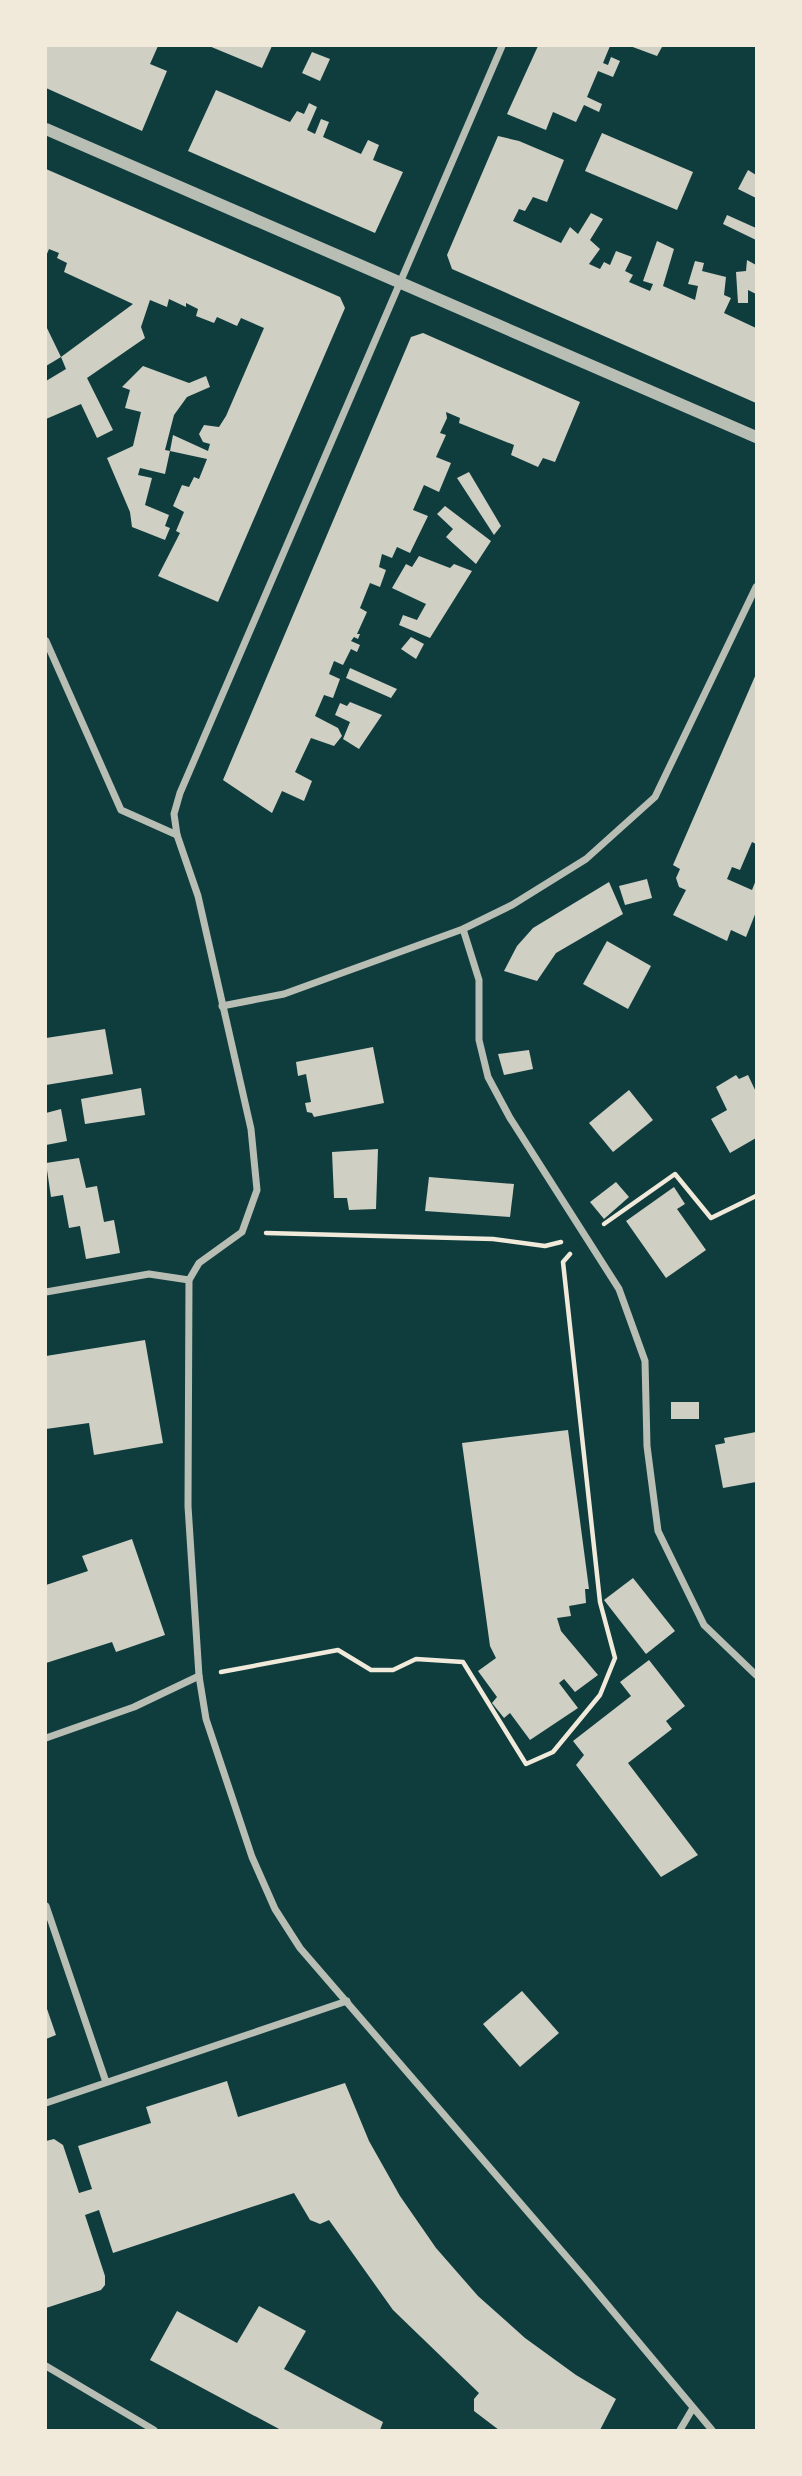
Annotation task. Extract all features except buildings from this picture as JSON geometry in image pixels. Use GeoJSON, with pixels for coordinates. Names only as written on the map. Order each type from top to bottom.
{"type":"FeatureCollection","features":[{"type":"Feature","properties":{"kind":"street"},"geometry":{"type":"LineString","coordinates":[[502,46],[397,284],[180,793],[174,814],[177,835],[198,896],[251,1129],[257,1190],[242,1232],[199,1263],[189,1280],[188,1506],[199,1676],[205,1719],[252,1857],[275,1909],[300,1948],[712,2431]]}},
{"type":"Feature","properties":{"kind":"street"},"geometry":{"type":"LineString","coordinates":[[46,129],[397,284],[757,437]]}},
{"type":"Feature","properties":{"kind":"street"},"geometry":{"type":"LineString","coordinates":[[222,1006],[284,995],[463,929],[512,905],[586,859],[655,797],[757,587]]}},
{"type":"Feature","properties":{"kind":"street"},"geometry":{"type":"LineString","coordinates":[[46,641],[121,810],[177,835]]}},
{"type":"Feature","properties":{"kind":"street"},"geometry":{"type":"LineString","coordinates":[[463,929],[479,980],[479,1040],[488,1077],[510,1118],[619,1289],[645,1361],[648,1446],[658,1531],[704,1625],[757,1675]]}},
{"type":"Feature","properties":{"kind":"street"},"geometry":{"type":"LineString","coordinates":[[48,1291],[149,1274],[189,1280]]}},
{"type":"Feature","properties":{"kind":"street"},"geometry":{"type":"LineString","coordinates":[[46,1738],[134,1707],[199,1676]]}},
{"type":"Feature","properties":{"kind":"street"},"geometry":{"type":"LineString","coordinates":[[46,1906],[106,2081]]}},
{"type":"Feature","properties":{"kind":"street"},"geometry":{"type":"LineString","coordinates":[[46,2103],[347,2001]]}},
{"type":"Feature","properties":{"kind":"street"},"geometry":{"type":"LineString","coordinates":[[46,2366],[154,2431]]}},
{"type":"Feature","properties":{"kind":"street"},"geometry":{"type":"LineString","coordinates":[[680,2431],[693,2408]]}},
{"type":"Feature","properties":{"kind":"path"},"geometry":{"type":"LineString","coordinates":[[199,1676],[338,1650],[371,1670],[393,1670],[416,1659],[463,1662],[526,1764],[553,1752],[600,1695],[615,1658],[600,1602],[563,1262],[586,1237],[675,1174],[711,1218],[757,1196]]}},
{"type":"Feature","properties":{"kind":"path"},"geometry":{"type":"LineString","coordinates":[[242,1232],[493,1239],[545,1246],[586,1237]]}}]}
